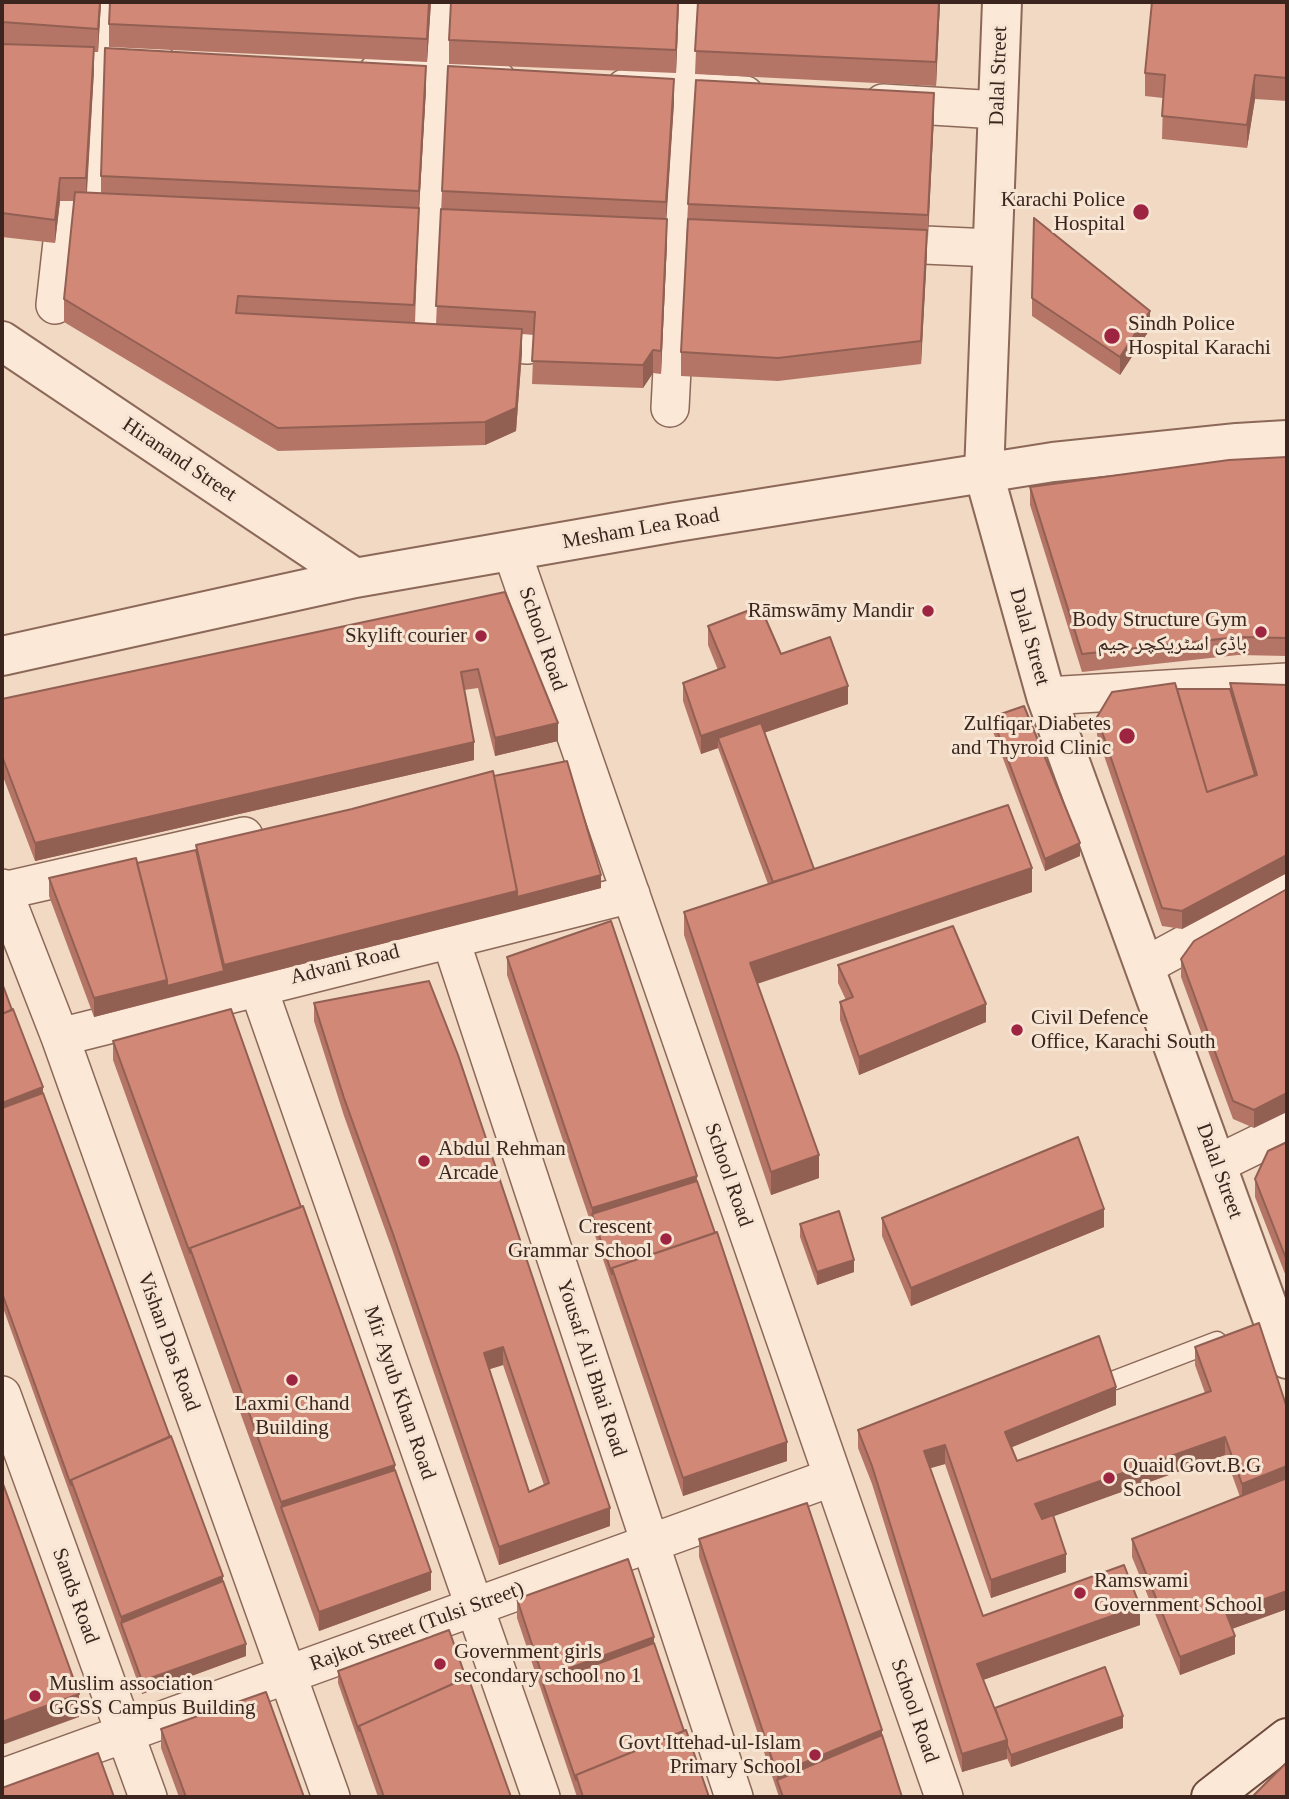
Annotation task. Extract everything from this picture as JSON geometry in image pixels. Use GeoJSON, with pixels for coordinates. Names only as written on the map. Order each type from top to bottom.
{"type":"FeatureCollection","features":[{"type":"Feature","properties":{"kind":"street"},"geometry":{"type":"LineString","coordinates":[[55,305],[66,206],[109,208],[107,57],[110,2]]}},
{"type":"Feature","properties":{"kind":"street"},"geometry":{"type":"LineString","coordinates":[[441,2],[430,222],[411,337],[528,345]]}},
{"type":"Feature","properties":{"kind":"street"},"geometry":{"type":"LineString","coordinates":[[670,408],[691,2]]}},
{"type":"Feature","properties":{"kind":"street","name":"Dalal Street"},"geometry":{"type":"LineString","coordinates":[[1002,2],[984,474],[1046,696],[1217,1164],[1267,1321],[1287,1359]]}},
{"type":"Feature","properties":{"kind":"street"},"geometry":{"type":"LineString","coordinates":[[2,51],[190,62]]}},
{"type":"Feature","properties":{"kind":"street"},"geometry":{"type":"LineString","coordinates":[[341,71],[534,82]]}},
{"type":"Feature","properties":{"kind":"street"},"geometry":{"type":"LineString","coordinates":[[589,86],[781,97]]}},
{"type":"Feature","properties":{"kind":"street"},"geometry":{"type":"LineString","coordinates":[[849,101],[998,110]]}},
{"type":"Feature","properties":{"kind":"street"},"geometry":{"type":"LineString","coordinates":[[332,218],[527,227]]}},
{"type":"Feature","properties":{"kind":"street"},"geometry":{"type":"LineString","coordinates":[[582,230],[774,239]]}},
{"type":"Feature","properties":{"kind":"street"},"geometry":{"type":"LineString","coordinates":[[842,242],[992,248]]}},
{"type":"Feature","properties":{"kind":"street","name":"Hiranand Street"},"geometry":{"type":"LineString","coordinates":[[5,351],[355,578]]}},
{"type":"Feature","properties":{"kind":"street","name":"Mesham Lea Road"},"geometry":{"type":"LineString","coordinates":[[2,656],[355,578],[676,522],[1053,462],[1287,440]]}},
{"type":"Feature","properties":{"kind":"street","name":"School Road"},"geometry":{"type":"LineString","coordinates":[[512,552],[570,761],[631,894],[944,1797]]}},
{"type":"Feature","properties":{"kind":"street"},"geometry":{"type":"LineString","coordinates":[[1046,696],[1287,682]]}},
{"type":"Feature","properties":{"kind":"street"},"geometry":{"type":"LineString","coordinates":[[2,890],[273,829]]}},
{"type":"Feature","properties":{"kind":"street"},"geometry":{"type":"LineString","coordinates":[[1145,966],[1287,889]]}},
{"type":"Feature","properties":{"kind":"street","name":"Vishan Das Road"},"geometry":{"type":"LineString","coordinates":[[2,890],[60,1037],[331,1797]]}},
{"type":"Feature","properties":{"kind":"street","name":"Advani Road"},"geometry":{"type":"LineString","coordinates":[[60,1037],[631,894]]}},
{"type":"Feature","properties":{"kind":"street","name":"Yousaf Ali Bhai Road"},"geometry":{"type":"LineString","coordinates":[[450,938],[734,1797]]}},
{"type":"Feature","properties":{"kind":"street","name":"Mir Ayub Khan Road"},"geometry":{"type":"LineString","coordinates":[[258,987],[541,1797]]}},
{"type":"Feature","properties":{"kind":"street"},"geometry":{"type":"LineString","coordinates":[[1217,1164],[1287,1130]]}},
{"type":"Feature","properties":{"kind":"street","name":"Sands Road"},"geometry":{"type":"LineString","coordinates":[[2,1395],[148,1797]]}},
{"type":"Feature","properties":{"kind":"street","name":"Rajkot Street (Tulsi Street)"},"geometry":{"type":"LineString","coordinates":[[2,1778],[832,1477]]}},
{"type":"Feature","properties":{"kind":"street"},"geometry":{"type":"LineString","coordinates":[[1211,1797],[1287,1738]]}},
{"type":"Feature","properties":{"kind":"lane"},"geometry":{"type":"LineString","coordinates":[[1115,1380],[1237,1333]]}},
{"type":"Feature","properties":{"kind":"building"},"geometry":{"type":"Polygon","coordinates":[[[2,2],[100,2],[98,29],[2,22],[2,2]]]}},
{"type":"Feature","properties":{"kind":"building"},"geometry":{"type":"Polygon","coordinates":[[[110,2],[429,2],[427,39],[109,24],[110,2]]]}},
{"type":"Feature","properties":{"kind":"building"},"geometry":{"type":"Polygon","coordinates":[[[451,2],[678,2],[676,50],[449,40],[451,2]]]}},
{"type":"Feature","properties":{"kind":"building"},"geometry":{"type":"Polygon","coordinates":[[[698,2],[939,2],[936,62],[695,51],[698,2]]]}},
{"type":"Feature","properties":{"kind":"building"},"geometry":{"type":"Polygon","coordinates":[[[1152,2],[1287,2],[1287,78],[1255,75],[1247,125],[1162,116],[1165,75],[1145,73],[1152,2]]]}},
{"type":"Feature","properties":{"kind":"building"},"geometry":{"type":"Polygon","coordinates":[[[2,44],[94,47],[86,178],[60,178],[55,220],[2,213],[2,44]]]}},
{"type":"Feature","properties":{"kind":"building"},"geometry":{"type":"Polygon","coordinates":[[[105,48],[426,66],[419,191],[101,176],[105,48]]]}},
{"type":"Feature","properties":{"kind":"building"},"geometry":{"type":"Polygon","coordinates":[[[448,66],[674,79],[666,202],[442,191],[448,66]]]}},
{"type":"Feature","properties":{"kind":"building"},"geometry":{"type":"Polygon","coordinates":[[[696,80],[934,93],[928,215],[688,204],[696,80]]]}},
{"type":"Feature","properties":{"kind":"building"},"geometry":{"type":"Polygon","coordinates":[[[75,192],[419,208],[414,305],[238,296],[236,313],[522,329],[516,408],[485,422],[278,428],[64,299],[75,192]]]}},
{"type":"Feature","properties":{"kind":"building"},"geometry":{"type":"Polygon","coordinates":[[[441,209],[667,219],[661,351],[653,350],[643,365],[532,361],[535,312],[436,306],[441,209]]]}},
{"type":"Feature","properties":{"kind":"building"},"geometry":{"type":"Polygon","coordinates":[[[1034,218],[1150,311],[1120,357],[1032,298],[1034,218]]]}},
{"type":"Feature","properties":{"kind":"building"},"geometry":{"type":"Polygon","coordinates":[[[688,219],[927,230],[921,341],[778,358],[681,352],[688,219]]]}},
{"type":"Feature","properties":{"kind":"building"},"geometry":{"type":"Polygon","coordinates":[[[1287,457],[1287,638],[1238,637],[1082,654],[1030,487],[1229,460],[1287,457]]]}},
{"type":"Feature","properties":{"kind":"building"},"geometry":{"type":"Polygon","coordinates":[[[505,592],[558,723],[495,738],[478,669],[461,672],[474,742],[35,843],[2,756],[2,699],[505,592]]]}},
{"type":"Feature","properties":{"kind":"building"},"geometry":{"type":"Polygon","coordinates":[[[760,606],[781,654],[830,637],[848,686],[701,736],[683,683],[725,667],[708,626],[760,606]]]}},
{"type":"Feature","properties":{"kind":"building"},"geometry":{"type":"Polygon","coordinates":[[[1175,683],[1207,792],[1257,775],[1230,683],[1287,685],[1287,855],[1182,911],[1162,908],[1097,717],[1112,692],[1175,683]]]}},
{"type":"Feature","properties":{"kind":"building"},"geometry":{"type":"Polygon","coordinates":[[[1177,689],[1230,689],[1255,775],[1207,792],[1177,689]]]}},
{"type":"Feature","properties":{"kind":"building"},"geometry":{"type":"Polygon","coordinates":[[[1024,706],[1080,843],[1045,859],[992,717],[1024,706]]]}},
{"type":"Feature","properties":{"kind":"building"},"geometry":{"type":"Polygon","coordinates":[[[761,723],[814,869],[773,882],[718,738],[761,723]]]}},
{"type":"Feature","properties":{"kind":"building"},"geometry":{"type":"Polygon","coordinates":[[[567,761],[601,875],[517,897],[494,776],[567,761]]]}},
{"type":"Feature","properties":{"kind":"building"},"geometry":{"type":"Polygon","coordinates":[[[493,771],[517,891],[224,965],[196,845],[352,809],[493,771]]]}},
{"type":"Feature","properties":{"kind":"building"},"geometry":{"type":"Polygon","coordinates":[[[1008,805],[1032,868],[750,963],[819,1155],[771,1172],[684,912],[1008,805]]]}},
{"type":"Feature","properties":{"kind":"building"},"geometry":{"type":"Polygon","coordinates":[[[196,850],[224,971],[167,986],[137,863],[196,850]]]}},
{"type":"Feature","properties":{"kind":"building"},"geometry":{"type":"Polygon","coordinates":[[[136,858],[167,980],[94,998],[49,878],[136,858]]]}},
{"type":"Feature","properties":{"kind":"building"},"geometry":{"type":"Polygon","coordinates":[[[1287,889],[1287,1093],[1254,1110],[1233,1101],[1181,959],[1194,941],[1287,889]]]}},
{"type":"Feature","properties":{"kind":"building"},"geometry":{"type":"Polygon","coordinates":[[[611,921],[697,1176],[592,1208],[507,957],[611,921]]]}},
{"type":"Feature","properties":{"kind":"building"},"geometry":{"type":"Polygon","coordinates":[[[953,926],[986,1004],[859,1057],[840,1002],[853,997],[838,965],[953,926]]]}},
{"type":"Feature","properties":{"kind":"building"},"geometry":{"type":"Polygon","coordinates":[[[429,981],[458,1055],[610,1508],[499,1547],[344,1098],[314,1003],[429,981]],[[503,1347],[484,1353],[529,1492],[549,1483],[503,1347]]]}},
{"type":"Feature","properties":{"kind":"building"},"geometry":{"type":"Polygon","coordinates":[[[2,983],[12,1010],[2,1014],[2,983]]]}},
{"type":"Feature","properties":{"kind":"building"},"geometry":{"type":"Polygon","coordinates":[[[13,1009],[43,1087],[2,1103],[2,1014],[13,1009]]]}},
{"type":"Feature","properties":{"kind":"building"},"geometry":{"type":"Polygon","coordinates":[[[231,1009],[301,1207],[190,1248],[190,1253],[113,1041],[231,1009]]]}},
{"type":"Feature","properties":{"kind":"building"},"geometry":{"type":"Polygon","coordinates":[[[43,1093],[170,1437],[71,1480],[71,1485],[2,1293],[2,1108],[43,1093]]]}},
{"type":"Feature","properties":{"kind":"building"},"geometry":{"type":"Polygon","coordinates":[[[1078,1137],[1104,1209],[911,1288],[882,1218],[1078,1137]]]}},
{"type":"Feature","properties":{"kind":"building"},"geometry":{"type":"Polygon","coordinates":[[[1287,1142],[1287,1261],[1255,1179],[1268,1151],[1287,1142]]]}},
{"type":"Feature","properties":{"kind":"building"},"geometry":{"type":"Polygon","coordinates":[[[697,1181],[715,1233],[612,1268],[612,1274],[592,1214],[697,1181]]]}},
{"type":"Feature","properties":{"kind":"building","name":"Laxmi Chand Building"},"geometry":{"type":"Polygon","coordinates":[[[303,1206],[395,1465],[281,1502],[190,1248],[303,1206]]]}},
{"type":"Feature","properties":{"kind":"building"},"geometry":{"type":"Polygon","coordinates":[[[839,1211],[854,1260],[817,1272],[800,1224],[839,1211]]]}},
{"type":"Feature","properties":{"kind":"building"},"geometry":{"type":"Polygon","coordinates":[[[717,1232],[787,1442],[683,1478],[612,1268],[717,1232]]]}},
{"type":"Feature","properties":{"kind":"building"},"geometry":{"type":"Polygon","coordinates":[[[1259,1323],[1287,1408],[1287,1466],[1242,1484],[1225,1437],[1035,1504],[1042,1519],[1053,1515],[1066,1554],[991,1580],[945,1445],[924,1451],[983,1616],[1124,1565],[1140,1606],[977,1664],[1007,1740],[962,1754],[872,1466],[858,1430],[1099,1336],[1116,1387],[1005,1432],[1017,1461],[1211,1391],[1195,1347],[1259,1323]]]}},
{"type":"Feature","properties":{"kind":"building"},"geometry":{"type":"Polygon","coordinates":[[[171,1436],[223,1576],[121,1617],[71,1480],[171,1436]]]}},
{"type":"Feature","properties":{"kind":"building"},"geometry":{"type":"Polygon","coordinates":[[[395,1470],[431,1572],[319,1612],[281,1507],[395,1470]]]}},
{"type":"Feature","properties":{"kind":"building"},"geometry":{"type":"Polygon","coordinates":[[[1287,1478],[1287,1591],[1226,1613],[1235,1636],[1180,1657],[1132,1539],[1287,1478]]]}},
{"type":"Feature","properties":{"kind":"building"},"geometry":{"type":"Polygon","coordinates":[[[2,1481],[79,1694],[2,1722],[2,1481]]]}},
{"type":"Feature","properties":{"kind":"building"},"geometry":{"type":"Polygon","coordinates":[[[807,1503],[882,1730],[777,1774],[699,1539],[807,1503]]]}},
{"type":"Feature","properties":{"kind":"building"},"geometry":{"type":"Polygon","coordinates":[[[628,1559],[654,1637],[543,1678],[517,1599],[628,1559]]]}},
{"type":"Feature","properties":{"kind":"building"},"geometry":{"type":"Polygon","coordinates":[[[223,1581],[246,1644],[142,1681],[121,1623],[223,1581]]]}},
{"type":"Feature","properties":{"kind":"building"},"geometry":{"type":"Polygon","coordinates":[[[449,1630],[466,1678],[359,1726],[359,1731],[338,1671],[449,1630]]]}},
{"type":"Feature","properties":{"kind":"building"},"geometry":{"type":"Polygon","coordinates":[[[654,1643],[684,1731],[576,1775],[576,1780],[543,1684],[654,1643]]]}},
{"type":"Feature","properties":{"kind":"building"},"geometry":{"type":"Polygon","coordinates":[[[1105,1667],[1123,1716],[1011,1755],[995,1708],[1105,1667]]]}},
{"type":"Feature","properties":{"kind":"building"},"geometry":{"type":"Polygon","coordinates":[[[468,1677],[511,1797],[384,1797],[359,1726],[468,1677]]]}},
{"type":"Feature","properties":{"kind":"building"},"geometry":{"type":"Polygon","coordinates":[[[266,1692],[304,1797],[186,1797],[161,1729],[266,1692]]]}},
{"type":"Feature","properties":{"kind":"building"},"geometry":{"type":"Polygon","coordinates":[[[686,1730],[709,1797],[583,1797],[576,1775],[686,1730]]]}},
{"type":"Feature","properties":{"kind":"building"},"geometry":{"type":"Polygon","coordinates":[[[882,1735],[902,1797],[783,1797],[777,1780],[882,1735]]]}},
{"type":"Feature","properties":{"kind":"building"},"geometry":{"type":"Polygon","coordinates":[[[98,1753],[114,1797],[2,1797],[2,1788],[98,1753]]]}},
{"type":"Feature","properties":{"kind":"building"},"geometry":{"type":"Polygon","coordinates":[[[1287,1762],[1287,1797],[1252,1797],[1287,1762]]]}},
{"type":"Feature","properties":{"kind":"place","name":"Karachi Police Hospital"},"geometry":{"type":"Point","coordinates":[1141,212]}},
{"type":"Feature","properties":{"kind":"place","name":"Sindh Police Hospital Karachi"},"geometry":{"type":"Point","coordinates":[1112,336]}},
{"type":"Feature","properties":{"kind":"place","name":"Rāmswāmy Mandir"},"geometry":{"type":"Point","coordinates":[928,611]}},
{"type":"Feature","properties":{"kind":"place","name":"Body Structure Gym باڈی اسٹریکچر جیم"},"geometry":{"type":"Point","coordinates":[1261,632]}},
{"type":"Feature","properties":{"kind":"place","name":"Skylift courier"},"geometry":{"type":"Point","coordinates":[481,636]}},
{"type":"Feature","properties":{"kind":"place","name":"Zulfiqar Diabetes and Thyroid Clinic"},"geometry":{"type":"Point","coordinates":[1127,736]}},
{"type":"Feature","properties":{"kind":"place","name":"Civil Defence Office, Karachi South"},"geometry":{"type":"Point","coordinates":[1017,1030]}},
{"type":"Feature","properties":{"kind":"place","name":"Abdul Rehman Arcade"},"geometry":{"type":"Point","coordinates":[424,1161]}},
{"type":"Feature","properties":{"kind":"place","name":"Crescent Grammar School"},"geometry":{"type":"Point","coordinates":[666,1239]}},
{"type":"Feature","properties":{"kind":"place","name":"Laxmi Chand Building"},"geometry":{"type":"Point","coordinates":[292,1380]}},
{"type":"Feature","properties":{"kind":"place","name":"Quaid Govt.B.G School"},"geometry":{"type":"Point","coordinates":[1109,1478]}},
{"type":"Feature","properties":{"kind":"place","name":"Ramswami Government School"},"geometry":{"type":"Point","coordinates":[1080,1593]}},
{"type":"Feature","properties":{"kind":"place","name":"Government girls secondary school no 1"},"geometry":{"type":"Point","coordinates":[440,1664]}},
{"type":"Feature","properties":{"kind":"place","name":"Muslim association GGSS Campus Building"},"geometry":{"type":"Point","coordinates":[35,1696]}},
{"type":"Feature","properties":{"kind":"place","name":"Govt Ittehad-ul-Islam Primary School"},"geometry":{"type":"Point","coordinates":[815,1755]}}]}
